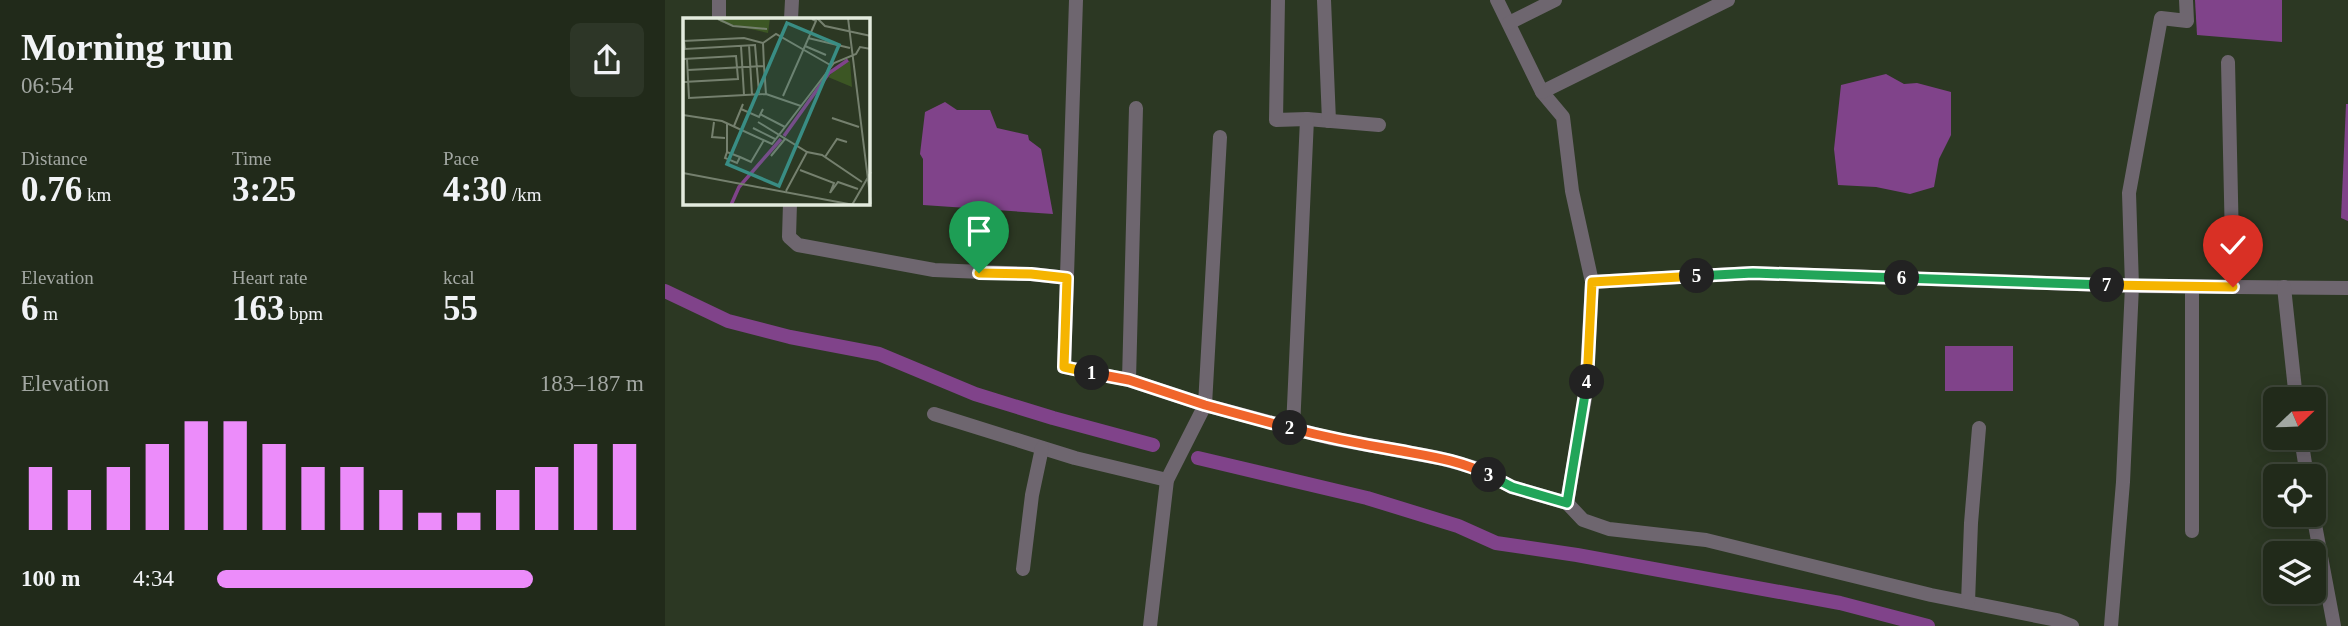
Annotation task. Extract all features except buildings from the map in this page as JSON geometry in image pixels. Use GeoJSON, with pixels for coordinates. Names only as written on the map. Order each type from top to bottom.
{"type":"FeatureCollection","features":[{"type":"Feature","properties":{"kind":"street"},"geometry":{"type":"LineString","coordinates":[[719,0],[719,18]]}},
{"type":"Feature","properties":{"kind":"street"},"geometry":{"type":"LineString","coordinates":[[791,18],[792,0]]}},
{"type":"Feature","properties":{"kind":"street"},"geometry":{"type":"LineString","coordinates":[[1076,0],[1064,367],[1129,380],[1205,405],[1330,438],[1439,457],[1475,468],[1512,487],[1567,503],[1583,520],[1609,529],[1706,540],[1968,602],[2057,620],[2072,626]]}},
{"type":"Feature","properties":{"kind":"street"},"geometry":{"type":"LineString","coordinates":[[1278,0],[1276,120],[1307,119],[1379,125]]}},
{"type":"Feature","properties":{"kind":"street"},"geometry":{"type":"LineString","coordinates":[[1324,0],[1329,121]]}},
{"type":"Feature","properties":{"kind":"street"},"geometry":{"type":"LineString","coordinates":[[1497,0],[1542,92],[1563,117],[1572,191],[1592,282],[1586,392],[1567,503]]}},
{"type":"Feature","properties":{"kind":"street"},"geometry":{"type":"LineString","coordinates":[[1509,23],[1555,0]]}},
{"type":"Feature","properties":{"kind":"street"},"geometry":{"type":"LineString","coordinates":[[1542,92],[1728,0]]}},
{"type":"Feature","properties":{"kind":"street"},"geometry":{"type":"LineString","coordinates":[[2111,626],[2123,482],[2131,286],[2129,192],[2161,18],[2187,21],[2186,0]]}},
{"type":"Feature","properties":{"kind":"street"},"geometry":{"type":"LineString","coordinates":[[2228,62],[2233,287]]}},
{"type":"Feature","properties":{"kind":"street"},"geometry":{"type":"LineString","coordinates":[[1129,380],[1136,108]]}},
{"type":"Feature","properties":{"kind":"street"},"geometry":{"type":"LineString","coordinates":[[1293,428],[1307,119]]}},
{"type":"Feature","properties":{"kind":"street"},"geometry":{"type":"LineString","coordinates":[[1150,626],[1167,480],[1205,405],[1220,137]]}},
{"type":"Feature","properties":{"kind":"street"},"geometry":{"type":"LineString","coordinates":[[790,205],[789,237],[798,245],[934,270],[1067,278]]}},
{"type":"Feature","properties":{"kind":"street"},"geometry":{"type":"LineString","coordinates":[[1592,282],[1753,273],[2131,286],[2348,288]]}},
{"type":"Feature","properties":{"kind":"street"},"geometry":{"type":"LineString","coordinates":[[2192,287],[2192,531]]}},
{"type":"Feature","properties":{"kind":"street"},"geometry":{"type":"LineString","coordinates":[[2284,287],[2295,387]]}},
{"type":"Feature","properties":{"kind":"street"},"geometry":{"type":"LineString","coordinates":[[934,414],[1042,448],[1167,480]]}},
{"type":"Feature","properties":{"kind":"street"},"geometry":{"type":"LineString","coordinates":[[1968,602],[1979,428]]}},
{"type":"Feature","properties":{"kind":"street"},"geometry":{"type":"LineString","coordinates":[[1023,569],[1032,495],[1042,448]]}},
{"type":"Feature","properties":{"kind":"street"},"geometry":{"type":"LineString","coordinates":[[2315,527],[2334,626]]}},
{"type":"Feature","properties":{"kind":"shaded area"},"geometry":{"type":"Polygon","coordinates":[[[2195,0],[2282,0],[2282,42],[2197,35],[2195,0]]]}},
{"type":"Feature","properties":{"kind":"shaded area"},"geometry":{"type":"Polygon","coordinates":[[[1886,74],[1904,84],[1917,83],[1951,92],[1951,135],[1939,159],[1934,187],[1910,194],[1876,187],[1838,185],[1834,149],[1841,85],[1886,74]]]}},
{"type":"Feature","properties":{"kind":"shaded area"},"geometry":{"type":"Polygon","coordinates":[[[945,102],[957,110],[990,110],[997,128],[1028,135],[1029,140],[1041,149],[1053,214],[923,205],[923,159],[920,154],[925,112],[945,102]]]}},
{"type":"Feature","properties":{"kind":"shaded area"},"geometry":{"type":"Polygon","coordinates":[[[2348,104],[2348,221],[2341,218],[2348,104]]]}},
{"type":"Feature","properties":{"kind":"shaded area"},"geometry":{"type":"Polygon","coordinates":[[[1945,346],[2013,346],[2013,391],[1945,391],[1945,346]]]}},
{"type":"Feature","properties":{"kind":"waterway"},"geometry":{"type":"LineString","coordinates":[[665,291],[728,321],[790,337],[879,354],[975,394],[1153,445]]}},
{"type":"Feature","properties":{"kind":"waterway"},"geometry":{"type":"LineString","coordinates":[[1198,458],[1367,498],[1458,526],[1496,543],[1840,603],[1928,626]]}},
{"type":"Feature","properties":{"kind":"route"},"geometry":{"type":"LineString","coordinates":[[979,273],[1067,278],[1064,367],[1129,380],[1205,405],[1330,438],[1439,457],[1475,468],[1512,487],[1567,503],[1586,392],[1592,282],[1753,273],[2233,287]]}}]}
